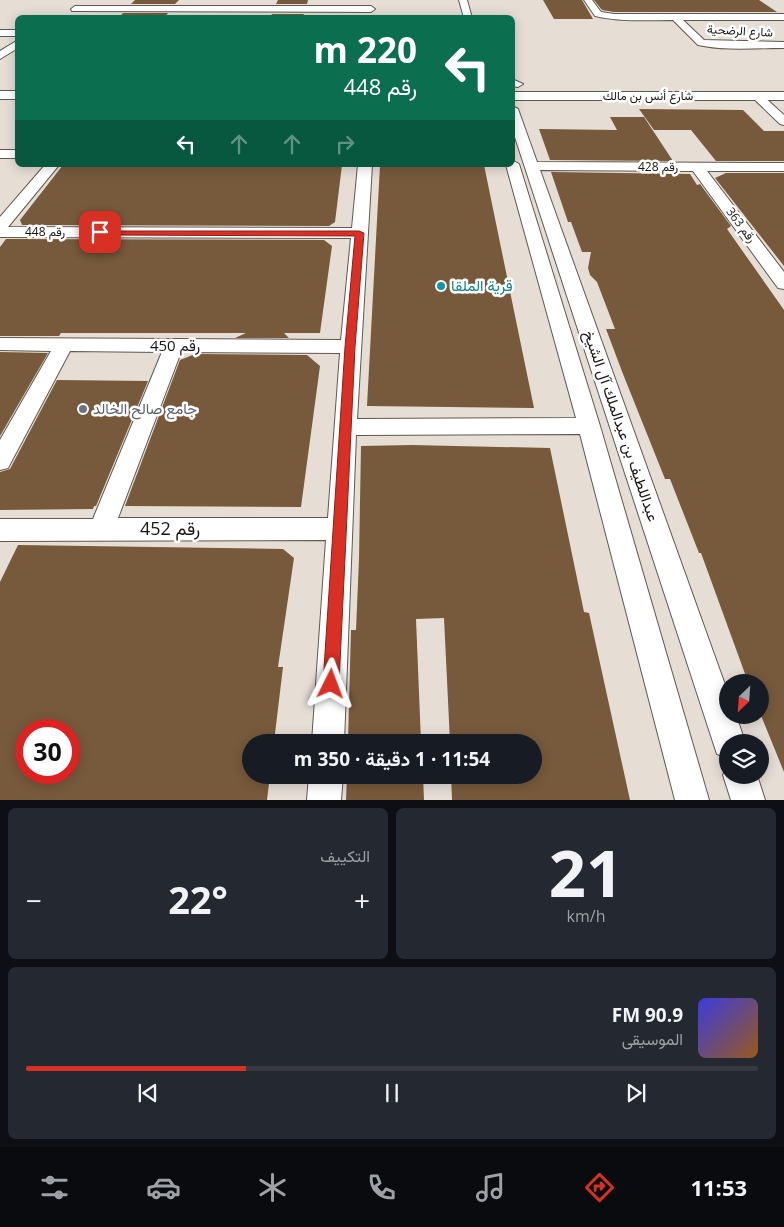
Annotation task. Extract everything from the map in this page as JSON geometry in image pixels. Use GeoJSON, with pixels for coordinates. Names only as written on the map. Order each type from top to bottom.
{"type":"FeatureCollection","features":[{"type":"Feature","properties":{"kind":"main road"},"geometry":{"type":"LineString","coordinates":[[0,92],[15,84]]}},
{"type":"Feature","properties":{"kind":"main road","name":"شارع أنس بن مالك"},"geometry":{"type":"LineString","coordinates":[[515,98],[784,84]]}},
{"type":"Feature","properties":{"kind":"main road"},"geometry":{"type":"LineString","coordinates":[[0,92],[15,94]]}},
{"type":"Feature","properties":{"kind":"main road","name":"شارع أنس بن مالك"},"geometry":{"type":"LineString","coordinates":[[515,98],[784,96]]}},
{"type":"Feature","properties":{"kind":"street"},"geometry":{"type":"LineString","coordinates":[[86,0],[72,11],[371,9]]}},
{"type":"Feature","properties":{"kind":"street"},"geometry":{"type":"LineString","coordinates":[[463,0],[467,15]]}},
{"type":"Feature","properties":{"kind":"street"},"geometry":{"type":"LineString","coordinates":[[588,0],[598,14],[614,17],[784,17]]}},
{"type":"Feature","properties":{"kind":"street","name":"شارع الرضحية"},"geometry":{"type":"LineString","coordinates":[[675,17],[701,42],[721,45],[784,45]]}},
{"type":"Feature","properties":{"kind":"street"},"geometry":{"type":"LineString","coordinates":[[0,33],[15,33]]}},
{"type":"Feature","properties":{"kind":"street"},"geometry":{"type":"LineString","coordinates":[[0,56],[15,45]]}},
{"type":"Feature","properties":{"kind":"street"},"geometry":{"type":"LineString","coordinates":[[757,96],[784,121]]}},
{"type":"Feature","properties":{"kind":"street","name":"عبداللطيف بن عبدالملك آل الشيخ"},"geometry":{"type":"LineString","coordinates":[[515,104],[526,174],[589,426],[692,800]]}},
{"type":"Feature","properties":{"kind":"street"},"geometry":{"type":"LineString","coordinates":[[0,154],[15,154]]}},
{"type":"Feature","properties":{"kind":"street"},"geometry":{"type":"LineString","coordinates":[[0,227],[50,167]]}},
{"type":"Feature","properties":{"kind":"street"},"geometry":{"type":"LineString","coordinates":[[328,734],[350,347],[365,167]]}},
{"type":"Feature","properties":{"kind":"street","name":"رقم 428"},"geometry":{"type":"LineString","coordinates":[[526,174],[697,167],[784,167]]}},
{"type":"Feature","properties":{"kind":"street","name":"رقم 363"},"geometry":{"type":"LineString","coordinates":[[697,167],[784,284]]}},
{"type":"Feature","properties":{"kind":"street","name":"عبداللطيف بن عبدالملك آل الشيخ"},"geometry":{"type":"LineString","coordinates":[[526,174],[725,734]]}},
{"type":"Feature","properties":{"kind":"street","name":"رقم 448"},"geometry":{"type":"LineString","coordinates":[[0,232],[359,233]]}},
{"type":"Feature","properties":{"kind":"street","name":"رقم 450"},"geometry":{"type":"LineString","coordinates":[[0,344],[350,347]]}},
{"type":"Feature","properties":{"kind":"street"},"geometry":{"type":"LineString","coordinates":[[0,461],[64,345]]}},
{"type":"Feature","properties":{"kind":"street"},"geometry":{"type":"LineString","coordinates":[[101,530],[174,346]]}},
{"type":"Feature","properties":{"kind":"street"},"geometry":{"type":"LineString","coordinates":[[346,427],[589,426]]}},
{"type":"Feature","properties":{"kind":"street","name":"رقم 452"},"geometry":{"type":"LineString","coordinates":[[0,530],[340,529]]}},
{"type":"Feature","properties":{"kind":"street"},"geometry":{"type":"LineString","coordinates":[[324,800],[325,784]]}},
{"type":"Feature","properties":{"kind":"street"},"geometry":{"type":"LineString","coordinates":[[743,784],[748,800]]}},
{"type":"Feature","properties":{"kind":"building"},"geometry":{"type":"Polygon","coordinates":[[[135,0],[179,0],[175,4],[131,4],[135,0]]]}},
{"type":"Feature","properties":{"kind":"building"},"geometry":{"type":"Polygon","coordinates":[[[278,0],[308,0],[307,4],[276,4],[278,0]]]}},
{"type":"Feature","properties":{"kind":"building"},"geometry":{"type":"Polygon","coordinates":[[[543,0],[582,0],[593,19],[554,19],[543,0]]]}},
{"type":"Feature","properties":{"kind":"building"},"geometry":{"type":"Polygon","coordinates":[[[594,0],[759,0],[777,12],[614,12],[602,10],[594,0]]]}},
{"type":"Feature","properties":{"kind":"building"},"geometry":{"type":"Polygon","coordinates":[[[123,13],[168,13],[166,15],[121,15],[123,13]]]}},
{"type":"Feature","properties":{"kind":"building"},"geometry":{"type":"Polygon","coordinates":[[[272,14],[304,14],[304,15],[272,14]]]}},
{"type":"Feature","properties":{"kind":"building"},"geometry":{"type":"Polygon","coordinates":[[[639,109],[743,110],[764,131],[784,131],[784,161],[716,161],[691,130],[654,130],[639,109]]]}},
{"type":"Feature","properties":{"kind":"building"},"geometry":{"type":"Polygon","coordinates":[[[610,117],[644,117],[673,161],[550,160],[539,129],[617,130],[610,117]]]}},
{"type":"Feature","properties":{"kind":"building"},"geometry":{"type":"Polygon","coordinates":[[[61,167],[342,167],[335,222],[329,226],[22,225],[20,220],[61,167]]]}},
{"type":"Feature","properties":{"kind":"building","name":"قرية الملقا"},"geometry":{"type":"Polygon","coordinates":[[[380,167],[484,167],[534,408],[367,406],[380,167]]]}},
{"type":"Feature","properties":{"kind":"building"},"geometry":{"type":"Polygon","coordinates":[[[551,172],[690,174],[697,185],[700,184],[731,226],[727,229],[784,310],[784,772],[764,724],[769,724],[769,674],[745,674],[701,553],[699,553],[670,479],[665,479],[606,329],[615,329],[597,282],[590,275],[588,268],[591,252],[582,252],[571,222],[568,222],[551,172]]]}},
{"type":"Feature","properties":{"kind":"building"},"geometry":{"type":"Polygon","coordinates":[[[726,173],[784,173],[784,266],[715,178],[726,173]]]}},
{"type":"Feature","properties":{"kind":"building"},"geometry":{"type":"Polygon","coordinates":[[[6,239],[324,240],[332,246],[320,333],[284,333],[289,338],[235,338],[246,333],[61,333],[59,336],[0,336],[0,247],[6,239]]]}},
{"type":"Feature","properties":{"kind":"building"},"geometry":{"type":"Polygon","coordinates":[[[0,352],[48,353],[0,436],[0,352]]]}},
{"type":"Feature","properties":{"kind":"building"},"geometry":{"type":"Polygon","coordinates":[[[195,354],[307,355],[320,366],[301,507],[125,506],[180,360],[195,354]]]}},
{"type":"Feature","properties":{"kind":"building"},"geometry":{"type":"Polygon","coordinates":[[[57,380],[148,381],[96,506],[93,509],[0,510],[0,472],[10,469],[57,380]]]}},
{"type":"Feature","properties":{"kind":"building"},"geometry":{"type":"Polygon","coordinates":[[[412,445],[550,448],[584,612],[589,613],[630,800],[452,800],[451,784],[542,784],[542,734],[450,734],[444,618],[416,619],[421,734],[348,734],[351,630],[356,630],[361,446],[412,445]]]}},
{"type":"Feature","properties":{"kind":"building"},"geometry":{"type":"Polygon","coordinates":[[[18,545],[283,549],[294,558],[278,667],[283,667],[275,734],[242,734],[242,784],[269,784],[267,800],[0,800],[0,582],[18,545]]]}},
{"type":"Feature","properties":{"kind":"building"},"geometry":{"type":"Polygon","coordinates":[[[347,784],[423,784],[424,800],[346,800],[347,784]]]}},
{"type":"Feature","properties":{"kind":"place","name":"قرية الملقا"},"geometry":{"type":"Point","coordinates":[441,286]}},
{"type":"Feature","properties":{"kind":"place","name":"جامع صالح الخالد"},"geometry":{"type":"Point","coordinates":[83,409]}},
{"type":"Feature","properties":{"kind":"route"},"geometry":{"type":"LineString","coordinates":[[100,232],[359,233],[350,347],[331,684]]}}]}
